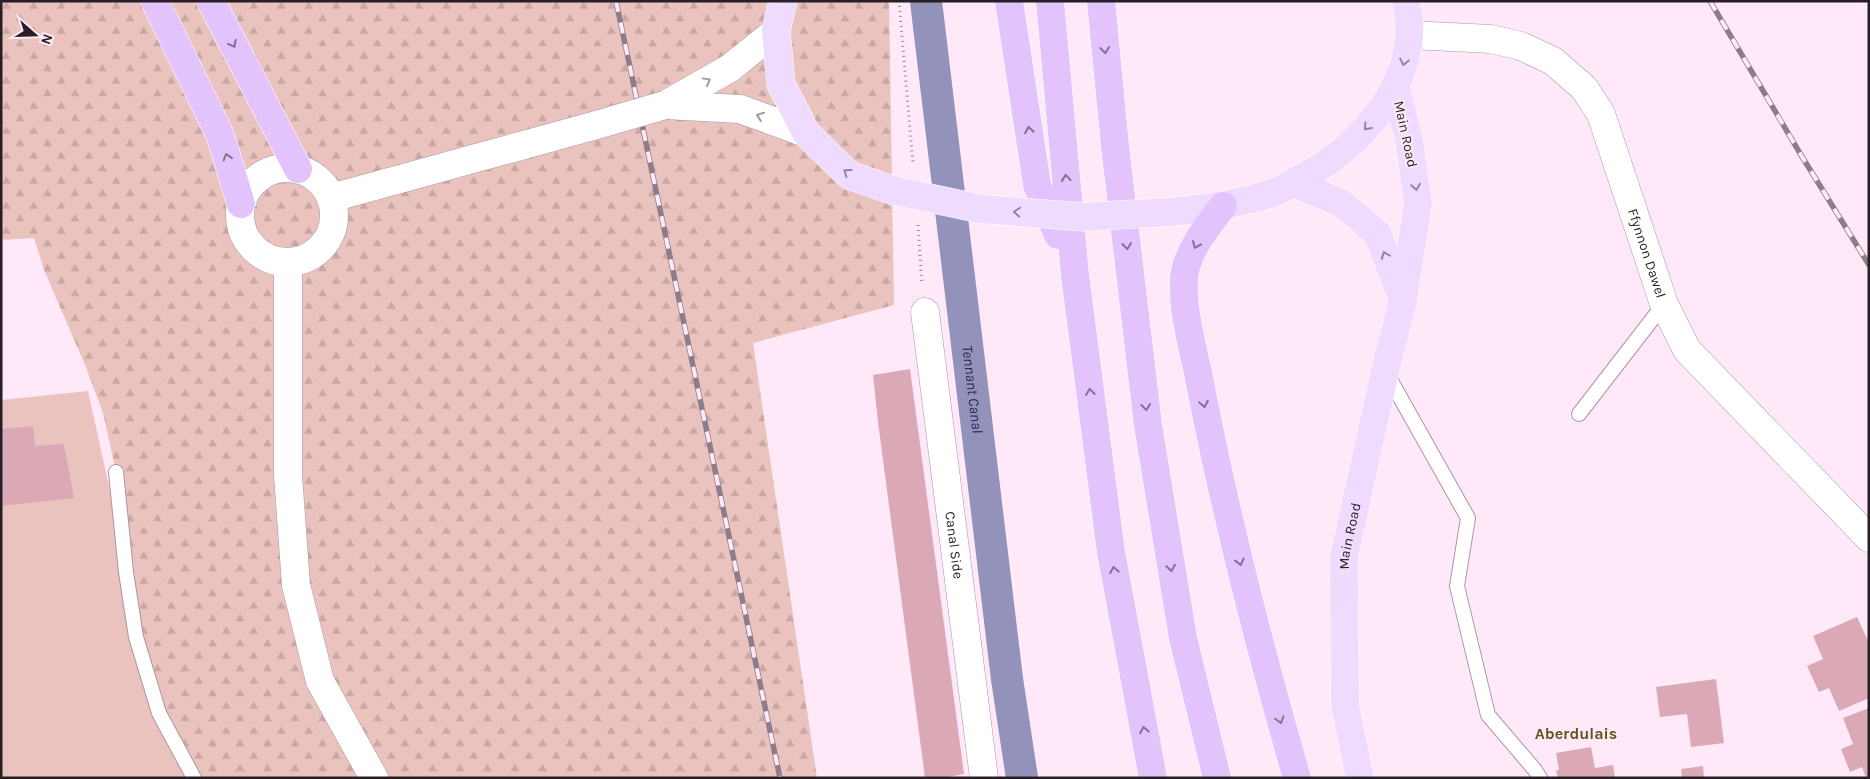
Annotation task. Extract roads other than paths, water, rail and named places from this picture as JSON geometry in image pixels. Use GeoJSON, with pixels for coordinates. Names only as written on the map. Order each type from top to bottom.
{"type":"FeatureCollection","features":[{"type":"Feature","properties":{"kind":"highway"},"geometry":{"type":"LineString","coordinates":[[155,1],[220,135],[241,204]]}},
{"type":"Feature","properties":{"kind":"highway"},"geometry":{"type":"LineString","coordinates":[[211,1],[298,169]]}},
{"type":"Feature","properties":{"kind":"highway"},"geometry":{"type":"LineString","coordinates":[[1009,1],[1037,185],[1076,275]]}},
{"type":"Feature","properties":{"kind":"highway"},"geometry":{"type":"LineString","coordinates":[[1050,1],[1076,275],[1111,552],[1153,778]]}},
{"type":"Feature","properties":{"kind":"highway"},"geometry":{"type":"LineString","coordinates":[[1101,1],[1115,146],[1148,425],[1183,638],[1218,778]]}},
{"type":"Feature","properties":{"kind":"highway"},"geometry":{"type":"LineString","coordinates":[[1223,206],[1199,237],[1186,267],[1183,297],[1215,460],[1264,662],[1297,778]]}},
{"type":"Feature","properties":{"kind":"main road"},"geometry":{"type":"LineString","coordinates":[[783,1],[776,31],[781,84],[806,133],[849,175],[892,190],[981,209],[1084,217],[1170,212],[1223,206],[1276,192],[1321,168],[1368,127],[1396,88],[1402,72],[1410,35],[1406,1]]}},
{"type":"Feature","properties":{"kind":"main road"},"geometry":{"type":"LineString","coordinates":[[331,198],[665,105],[730,68],[776,31]]}},
{"type":"Feature","properties":{"kind":"main road","name":"Ffynnon Dawel"},"geometry":{"type":"LineString","coordinates":[[1410,35],[1491,39],[1521,46],[1553,61],[1584,88],[1601,114],[1664,304],[1687,350],[1869,538]]}},
{"type":"Feature","properties":{"kind":"main road","name":"Main Road"},"geometry":{"type":"LineString","coordinates":[[1360,778],[1345,705],[1344,557],[1403,300],[1418,203],[1409,140],[1396,88]]}},
{"type":"Feature","properties":{"kind":"main road"},"geometry":{"type":"LineString","coordinates":[[665,105],[740,109],[806,133]]}},
{"type":"Feature","properties":{"kind":"main road"},"geometry":{"type":"LineString","coordinates":[[283,168],[298,169],[312,175],[323,185],[331,198],[334,213],[332,228],[326,242],[316,253],[303,260],[288,263],[274,261],[261,255],[250,245],[242,232],[239,218],[241,204],[247,190],[256,179],[269,171],[283,168]]}},
{"type":"Feature","properties":{"kind":"main road"},"geometry":{"type":"LineString","coordinates":[[1293,183],[1341,203],[1377,233],[1403,300]]}},
{"type":"Feature","properties":{"kind":"main road"},"geometry":{"type":"LineString","coordinates":[[288,263],[288,475],[296,585],[320,681],[374,778]]}},
{"type":"Feature","properties":{"kind":"main road","name":"Canal Side"},"geometry":{"type":"LineString","coordinates":[[925,312],[984,778]]}},
{"type":"Feature","properties":{"kind":"lane"},"geometry":{"type":"LineString","coordinates":[[1579,414],[1664,304]]}},
{"type":"Feature","properties":{"kind":"lane"},"geometry":{"type":"LineString","coordinates":[[1385,372],[1468,518],[1457,586],[1488,716],[1540,778]]}},
{"type":"Feature","properties":{"kind":"lane"},"geometry":{"type":"LineString","coordinates":[[116,472],[126,572],[136,637],[159,713],[194,778]]}},
{"type":"Feature","properties":{"kind":"waterway","name":"Tennant Canal"},"geometry":{"type":"LineString","coordinates":[[926,1],[1007,679],[1022,778]]}},
{"type":"Feature","properties":{"kind":"railway"},"geometry":{"type":"LineString","coordinates":[[616,1],[780,778]]}},
{"type":"Feature","properties":{"kind":"railway"},"geometry":{"type":"LineString","coordinates":[[1710,1],[1869,265]]}},
{"type":"Feature","properties":{"kind":"district","name":"Aberdulais"},"geometry":{"type":"Point","coordinates":[1576,733]}}]}
